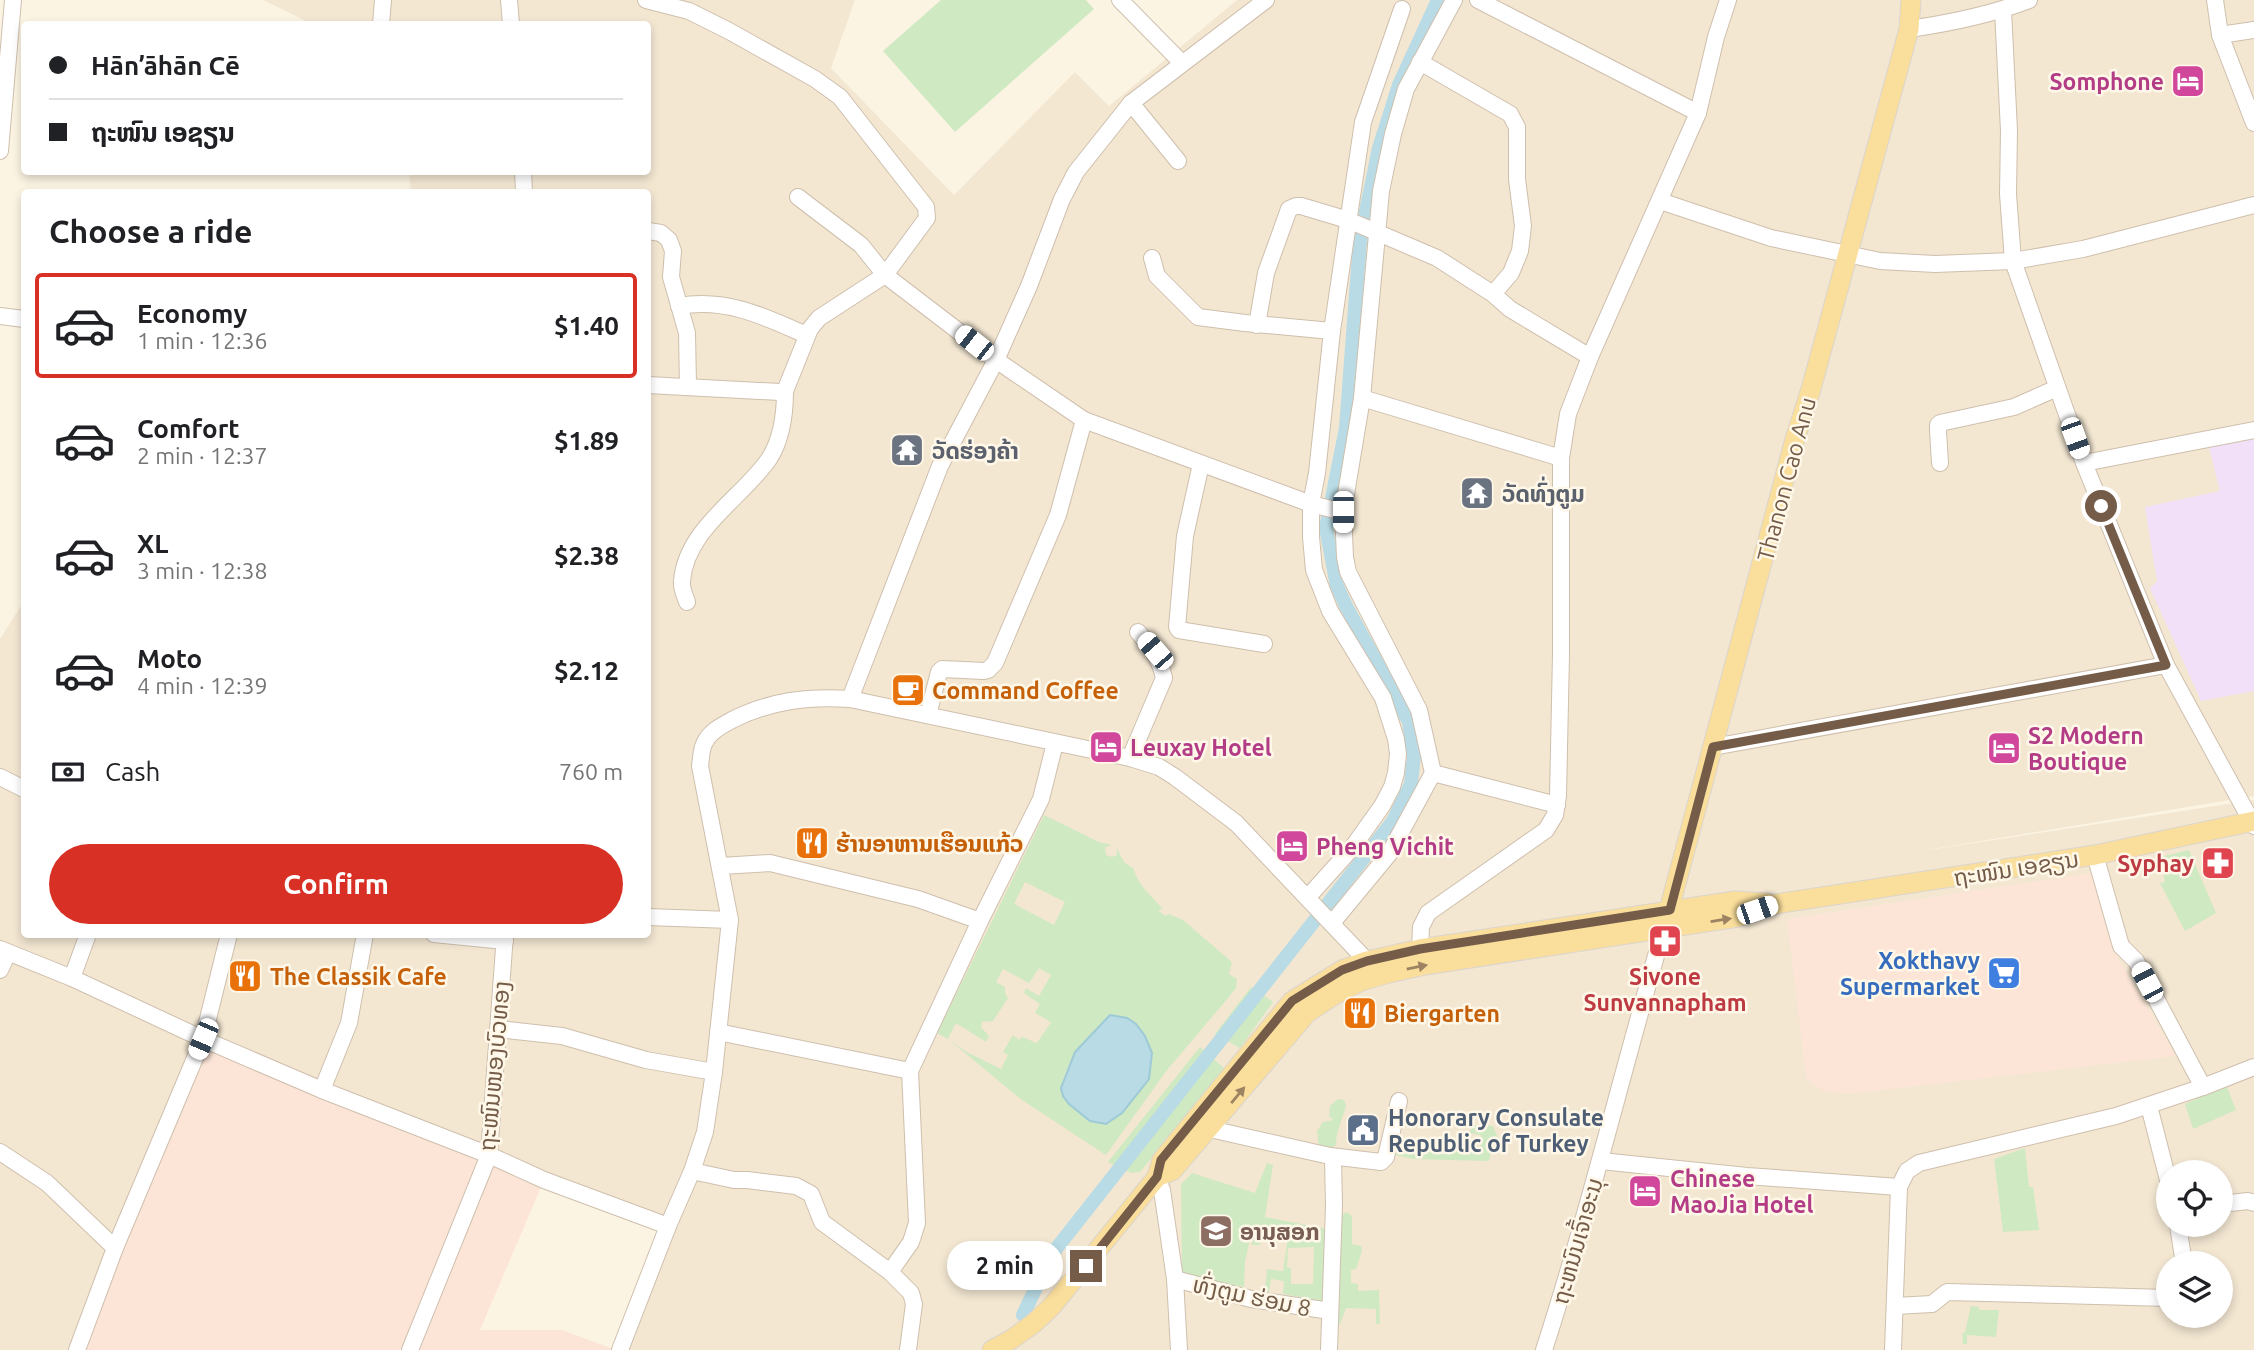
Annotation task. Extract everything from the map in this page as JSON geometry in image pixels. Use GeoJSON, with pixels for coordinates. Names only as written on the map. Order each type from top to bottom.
{"type":"FeatureCollection","features":[{"type":"Feature","properties":{"kind":"main road","name":"Thanon Cao Anu"},"geometry":{"type":"LineString","coordinates":[[1667,919],[1909,29],[1911,0]]}},
{"type":"Feature","properties":{"kind":"main road","name":"Thanon Cao Anu"},"geometry":{"type":"LineString","coordinates":[[1909,29],[1925,0]]}},
{"type":"Feature","properties":{"kind":"main road","name":"ຖະໜົນ ເອຊຽນ"},"geometry":{"type":"LineString","coordinates":[[1157,1177],[1172,1171],[1307,1013],[1361,981],[1425,965],[1667,919],[1735,901],[1776,904],[2095,855],[2253,823]]}},
{"type":"Feature","properties":{"kind":"main road","name":"ຖະໜົນ ເອຊຽນ"},"geometry":{"type":"LineString","coordinates":[[992,1350],[1014,1344],[1070,1286],[1157,1177],[1161,1160],[1292,1001],[1342,970],[1367,961],[1420,949],[1667,919]]}},
{"type":"Feature","properties":{"kind":"street"},"geometry":{"type":"LineString","coordinates":[[0,151],[13,0]]}},
{"type":"Feature","properties":{"kind":"street"},"geometry":{"type":"LineString","coordinates":[[380,21],[383,0]]}},
{"type":"Feature","properties":{"kind":"street"},"geometry":{"type":"LineString","coordinates":[[509,0],[511,21]]}},
{"type":"Feature","properties":{"kind":"street"},"geometry":{"type":"LineString","coordinates":[[646,0],[692,5],[799,69],[840,97],[926,207],[927,218],[885,275],[819,318],[806,335],[785,391],[785,414],[770,457],[704,531],[688,556],[681,583],[687,602]]}},
{"type":"Feature","properties":{"kind":"street"},"geometry":{"type":"LineString","coordinates":[[1120,0],[1182,63]]}},
{"type":"Feature","properties":{"kind":"street"},"geometry":{"type":"LineString","coordinates":[[850,699],[940,466],[996,360],[1029,286],[1062,199],[1076,172],[1131,103],[1265,0]]}},
{"type":"Feature","properties":{"kind":"street"},"geometry":{"type":"LineString","coordinates":[[1330,920],[1389,854],[1433,773],[1419,710],[1348,572],[1343,512],[1362,398],[1373,231],[1393,134],[1406,89],[1454,0]]}},
{"type":"Feature","properties":{"kind":"street"},"geometry":{"type":"LineString","coordinates":[[1478,0],[1698,113]]}},
{"type":"Feature","properties":{"kind":"street"},"geometry":{"type":"LineString","coordinates":[[1420,949],[1421,927],[1428,913],[1546,830],[1555,815],[1561,655],[1561,458],[1568,414],[1590,357],[1698,113],[1716,37],[1728,0]]}},
{"type":"Feature","properties":{"kind":"street"},"geometry":{"type":"LineString","coordinates":[[1909,29],[1962,21],[2029,0]]}},
{"type":"Feature","properties":{"kind":"street"},"geometry":{"type":"LineString","coordinates":[[2215,0],[2220,35],[2254,123]]}},
{"type":"Feature","properties":{"kind":"street"},"geometry":{"type":"LineString","coordinates":[[1310,899],[1382,806],[1392,787],[1398,754],[1383,698],[1330,611],[1314,570],[1311,504],[1317,473],[1332,331],[1351,221],[1363,122],[1402,9]]}},
{"type":"Feature","properties":{"kind":"street"},"geometry":{"type":"LineString","coordinates":[[2003,10],[2009,131],[2008,194],[2013,261],[2084,463],[2166,665],[2253,823]]}},
{"type":"Feature","properties":{"kind":"street"},"geometry":{"type":"LineString","coordinates":[[2220,35],[2254,30]]}},
{"type":"Feature","properties":{"kind":"street"},"geometry":{"type":"LineString","coordinates":[[1420,62],[1510,114],[1517,127],[1517,178],[1523,226],[1520,251],[1511,273],[1493,294]]}},
{"type":"Feature","properties":{"kind":"street"},"geometry":{"type":"LineString","coordinates":[[1131,103],[1178,161]]}},
{"type":"Feature","properties":{"kind":"street"},"geometry":{"type":"LineString","coordinates":[[798,197],[861,245],[885,275],[996,360],[1084,420],[1311,504],[1343,512]]}},
{"type":"Feature","properties":{"kind":"street"},"geometry":{"type":"LineString","coordinates":[[1660,201],[1771,239],[1880,261],[1935,264],[2013,261],[2083,249],[2254,205]]}},
{"type":"Feature","properties":{"kind":"street"},"geometry":{"type":"LineString","coordinates":[[1257,324],[1266,273],[1289,209],[1301,206],[1351,221],[1437,258],[1493,294],[1510,309],[1590,357]]}},
{"type":"Feature","properties":{"kind":"street"},"geometry":{"type":"LineString","coordinates":[[651,231],[661,233],[669,240],[673,251],[671,277],[687,332],[688,386]]}},
{"type":"Feature","properties":{"kind":"street"},"geometry":{"type":"LineString","coordinates":[[1152,258],[1157,276],[1195,315],[1332,331]]}},
{"type":"Feature","properties":{"kind":"street"},"geometry":{"type":"LineString","coordinates":[[679,306],[694,303],[735,307],[754,312],[806,335]]}},
{"type":"Feature","properties":{"kind":"street"},"geometry":{"type":"LineString","coordinates":[[0,316],[21,319]]}},
{"type":"Feature","properties":{"kind":"street"},"geometry":{"type":"LineString","coordinates":[[651,385],[785,391]]}},
{"type":"Feature","properties":{"kind":"street"},"geometry":{"type":"LineString","coordinates":[[1940,463],[1938,425],[1941,423],[2014,407],[2057,388]]}},
{"type":"Feature","properties":{"kind":"street"},"geometry":{"type":"LineString","coordinates":[[1362,398],[1561,458]]}},
{"type":"Feature","properties":{"kind":"street"},"geometry":{"type":"LineString","coordinates":[[928,715],[942,669],[984,671],[995,663],[1058,515],[1084,420]]}},
{"type":"Feature","properties":{"kind":"street"},"geometry":{"type":"LineString","coordinates":[[2084,463],[2254,430]]}},
{"type":"Feature","properties":{"kind":"street"},"geometry":{"type":"LineString","coordinates":[[1201,464],[1185,536],[1177,627],[1179,630],[1264,644]]}},
{"type":"Feature","properties":{"kind":"street"},"geometry":{"type":"LineString","coordinates":[[1130,758],[1164,678],[1155,651],[1139,632]]}},
{"type":"Feature","properties":{"kind":"street"},"geometry":{"type":"LineString","coordinates":[[1713,747],[2166,665]]}},
{"type":"Feature","properties":{"kind":"street"},"geometry":{"type":"LineString","coordinates":[[620,1350],[667,1226],[692,1171],[705,1132],[714,1072],[730,943],[730,920],[700,766],[703,745],[714,730],[755,708],[791,700],[850,699],[1130,758],[1159,767],[1236,822],[1367,961]]}},
{"type":"Feature","properties":{"kind":"street"},"geometry":{"type":"LineString","coordinates":[[890,1272],[911,1242],[917,1223],[910,1072],[980,921],[1041,799],[1055,743]]}},
{"type":"Feature","properties":{"kind":"street"},"geometry":{"type":"LineString","coordinates":[[1433,773],[1557,805]]}},
{"type":"Feature","properties":{"kind":"street"},"geometry":{"type":"LineString","coordinates":[[0,776],[21,787]]}},
{"type":"Feature","properties":{"kind":"street"},"geometry":{"type":"LineString","coordinates":[[2095,855],[2121,946],[2136,961],[2203,1087]]}},
{"type":"Feature","properties":{"kind":"street"},"geometry":{"type":"LineString","coordinates":[[720,866],[770,863],[918,899],[980,921]]}},
{"type":"Feature","properties":{"kind":"street"},"geometry":{"type":"LineString","coordinates":[[651,917],[730,920]]}},
{"type":"Feature","properties":{"kind":"street","name":"ຖະຫນົນເຈົ້າອະນຸ"},"geometry":{"type":"LineString","coordinates":[[1544,1350],[1601,1161],[1637,1020],[1667,919]]}},
{"type":"Feature","properties":{"kind":"street"},"geometry":{"type":"LineString","coordinates":[[72,978],[87,938]]}},
{"type":"Feature","properties":{"kind":"street"},"geometry":{"type":"LineString","coordinates":[[77,1350],[115,1248],[203,1039],[228,938]]}},
{"type":"Feature","properties":{"kind":"street"},"geometry":{"type":"LineString","coordinates":[[322,1090],[349,1023],[364,938]]}},
{"type":"Feature","properties":{"kind":"street","name":"ຖະໜົນໜອງບົວທອງ"},"geometry":{"type":"LineString","coordinates":[[410,1350],[489,1155],[505,938]]}},
{"type":"Feature","properties":{"kind":"street"},"geometry":{"type":"LineString","coordinates":[[0,970],[4,951],[72,978],[203,1039],[322,1090],[489,1155],[544,1180],[667,1226]]}},
{"type":"Feature","properties":{"kind":"street"},"geometry":{"type":"LineString","coordinates":[[498,1029],[562,1036],[646,1060],[714,1072]]}},
{"type":"Feature","properties":{"kind":"street"},"geometry":{"type":"LineString","coordinates":[[718,1032],[910,1072]]}},
{"type":"Feature","properties":{"kind":"street"},"geometry":{"type":"LineString","coordinates":[[1893,1350],[1899,1187],[1907,1171],[1919,1163],[2116,1116],[2203,1087],[2254,1066]]}},
{"type":"Feature","properties":{"kind":"street"},"geometry":{"type":"LineString","coordinates":[[1210,1129],[1330,1157],[1381,1163],[1385,1160],[1399,1101]]}},
{"type":"Feature","properties":{"kind":"street"},"geometry":{"type":"LineString","coordinates":[[2149,1106],[2163,1160]]}},
{"type":"Feature","properties":{"kind":"street"},"geometry":{"type":"LineString","coordinates":[[0,1152],[47,1183],[115,1248]]}},
{"type":"Feature","properties":{"kind":"street"},"geometry":{"type":"LineString","coordinates":[[1329,1350],[1335,1163],[1330,1157]]}},
{"type":"Feature","properties":{"kind":"street"},"geometry":{"type":"LineString","coordinates":[[1601,1161],[1747,1176],[1899,1187]]}},
{"type":"Feature","properties":{"kind":"street"},"geometry":{"type":"LineString","coordinates":[[692,1171],[734,1180],[796,1186],[811,1194],[822,1222],[890,1272],[914,1297],[908,1350]]}},
{"type":"Feature","properties":{"kind":"street"},"geometry":{"type":"LineString","coordinates":[[1157,1177],[1162,1190],[1175,1279],[1179,1350]]}},
{"type":"Feature","properties":{"kind":"street"},"geometry":{"type":"LineString","coordinates":[[2233,1203],[2254,1203]]}},
{"type":"Feature","properties":{"kind":"street","name":"ທົ່ງຕູມ ຮ່ອມ 8"},"geometry":{"type":"LineString","coordinates":[[1175,1279],[1251,1299],[1330,1311]]}},
{"type":"Feature","properties":{"kind":"street"},"geometry":{"type":"LineString","coordinates":[[1895,1306],[1932,1304],[1947,1292],[2156,1298]]}},
{"type":"Feature","properties":{"kind":"shaded area"},"geometry":{"type":"Polygon","coordinates":[[[263,0],[855,0],[831,68],[954,195],[1075,72],[1109,106],[1237,0],[2254,0],[2254,796],[1909,853],[2254,800],[2254,1350],[620,1350],[667,1226],[544,1180],[77,1350],[0,1350],[0,639],[21,606],[21,938],[651,938],[651,189],[411,189],[409,175],[651,175],[651,21],[306,21],[263,0]]]}},
{"type":"Feature","properties":{"kind":"shaded area"},"geometry":{"type":"Polygon","coordinates":[[[2254,434],[2254,691],[2201,701],[2150,588],[2157,581],[2145,507],[2220,491],[2208,443],[2254,434]]]}},
{"type":"Feature","properties":{"kind":"shaded area"},"geometry":{"type":"Polygon","coordinates":[[[2092,873],[2119,960],[2176,1056],[1848,1094],[1823,1091],[1806,1078],[1787,919],[2092,873]]]}},
{"type":"Feature","properties":{"kind":"shaded area"},"geometry":{"type":"Polygon","coordinates":[[[203,1039],[544,1180],[480,1330],[562,1330],[616,1350],[80,1350],[203,1039]]]}},
{"type":"Feature","properties":{"kind":"green space"},"geometry":{"type":"Polygon","coordinates":[[[941,0],[1086,0],[1094,9],[955,132],[883,51],[941,0]]]}},
{"type":"Feature","properties":{"kind":"green space"},"geometry":{"type":"Polygon","coordinates":[[[1044,815],[1099,842],[1112,845],[1105,847],[1106,855],[1117,855],[1117,848],[1124,862],[1134,869],[1142,885],[1163,909],[1158,910],[1165,916],[1169,914],[1183,920],[1232,962],[1229,974],[1237,979],[1236,988],[1167,1070],[1106,1155],[1022,1100],[937,1033],[1044,815]],[[1025,882],[1014,904],[1054,925],[1065,902],[1025,882]],[[1039,968],[1029,983],[1003,969],[996,982],[1005,987],[1008,998],[993,1021],[982,1022],[981,1027],[989,1036],[986,1042],[956,1023],[948,1039],[1001,1069],[1008,1055],[1003,1052],[1013,1035],[1019,1040],[1022,1037],[1037,1043],[1051,1022],[1035,1013],[1040,1004],[1024,993],[1026,988],[1039,996],[1051,975],[1039,968]],[[1104,1022],[1075,1052],[1062,1088],[1063,1096],[1069,1104],[1139,1090],[1149,1079],[1152,1053],[1104,1022]]]}},
{"type":"Feature","properties":{"kind":"green space"},"geometry":{"type":"Polygon","coordinates":[[[2189,850],[2216,913],[2185,931],[2160,883],[2165,882],[2160,857],[2189,850]]]}},
{"type":"Feature","properties":{"kind":"green space"},"geometry":{"type":"Polygon","coordinates":[[[1251,987],[1273,1002],[1240,1048],[1215,1034],[1251,987]]]}},
{"type":"Feature","properties":{"kind":"green space"},"geometry":{"type":"Polygon","coordinates":[[[1200,1047],[1225,1069],[1140,1172],[1131,1173],[1108,1162],[1200,1047]]]}},
{"type":"Feature","properties":{"kind":"green space"},"geometry":{"type":"Polygon","coordinates":[[[2226,1085],[2236,1110],[2193,1129],[2185,1104],[2226,1085]]]}},
{"type":"Feature","properties":{"kind":"green space"},"geometry":{"type":"Polygon","coordinates":[[[1338,1099],[1344,1100],[1346,1106],[1336,1145],[1328,1150],[1319,1148],[1317,1131],[1323,1122],[1333,1120],[1329,1116],[1330,1106],[1338,1099]]]}},
{"type":"Feature","properties":{"kind":"green space"},"geometry":{"type":"Polygon","coordinates":[[[1473,1125],[1493,1126],[1498,1138],[1493,1145],[1489,1161],[1414,1159],[1386,1153],[1395,1143],[1397,1148],[1479,1152],[1481,1135],[1469,1133],[1473,1125]]]}},
{"type":"Feature","properties":{"kind":"green space"},"geometry":{"type":"Polygon","coordinates":[[[2025,1148],[2029,1187],[2033,1187],[2039,1230],[2003,1232],[1994,1159],[2025,1148]]]}},
{"type":"Feature","properties":{"kind":"green space"},"geometry":{"type":"Polygon","coordinates":[[[1267,1163],[1273,1165],[1265,1217],[1326,1229],[1324,1301],[1283,1294],[1284,1281],[1271,1279],[1269,1292],[1265,1291],[1267,1269],[1283,1271],[1289,1230],[1263,1226],[1260,1245],[1251,1245],[1255,1236],[1251,1235],[1245,1262],[1244,1287],[1182,1276],[1181,1184],[1192,1173],[1255,1193],[1267,1163]],[[1314,1247],[1288,1248],[1287,1267],[1291,1268],[1291,1284],[1313,1284],[1314,1247]]]}},
{"type":"Feature","properties":{"kind":"green space"},"geometry":{"type":"Polygon","coordinates":[[[1346,1212],[1352,1216],[1352,1244],[1361,1246],[1362,1251],[1356,1269],[1351,1270],[1351,1283],[1358,1284],[1358,1291],[1379,1290],[1380,1324],[1376,1324],[1376,1309],[1346,1308],[1340,1324],[1336,1323],[1340,1218],[1346,1212]]]}},
{"type":"Feature","properties":{"kind":"green space"},"geometry":{"type":"Polygon","coordinates":[[[1971,1306],[1979,1307],[1979,1310],[1999,1310],[1996,1337],[1967,1335],[1967,1344],[1963,1344],[1962,1334],[1965,1332],[1971,1306]]]}},
{"type":"Feature","properties":{"kind":"water"},"geometry":{"type":"Polygon","coordinates":[[[1110,1015],[1127,1018],[1136,1024],[1152,1053],[1149,1079],[1122,1113],[1106,1124],[1090,1121],[1069,1104],[1061,1088],[1075,1052],[1110,1015]]]}},
{"type":"Feature","properties":{"kind":"waterway"},"geometry":{"type":"LineString","coordinates":[[1023,1315],[1052,1254],[1393,821],[1411,784],[1414,755],[1409,722],[1337,586],[1326,528],[1346,428],[1360,241],[1379,148],[1399,85],[1438,0]]}},
{"type":"Feature","properties":{"kind":"place","name":"Somphone"},"geometry":{"type":"Point","coordinates":[2188,81]}},
{"type":"Feature","properties":{"kind":"place","name":"ວັດຮ່ອງຄ້າ"},"geometry":{"type":"Point","coordinates":[907,450]}},
{"type":"Feature","properties":{"kind":"place","name":"ວັດທົ່ງຕູມ"},"geometry":{"type":"Point","coordinates":[1477,493]}},
{"type":"Feature","properties":{"kind":"place","name":"Command Coffee"},"geometry":{"type":"Point","coordinates":[908,690]}},
{"type":"Feature","properties":{"kind":"place","name":"Leuxay Hotel"},"geometry":{"type":"Point","coordinates":[1106,747]}},
{"type":"Feature","properties":{"kind":"place","name":"S2 Modern Boutique"},"geometry":{"type":"Point","coordinates":[2004,748]}},
{"type":"Feature","properties":{"kind":"place","name":"ຮ້ານອາຫານເຮືອນແກ້ວ"},"geometry":{"type":"Point","coordinates":[812,843]}},
{"type":"Feature","properties":{"kind":"place","name":"Pheng Vichit"},"geometry":{"type":"Point","coordinates":[1292,846]}},
{"type":"Feature","properties":{"kind":"place","name":"Syphay"},"geometry":{"type":"Point","coordinates":[2218,863]}},
{"type":"Feature","properties":{"kind":"place","name":"Sivone Sunvannapham"},"geometry":{"type":"Point","coordinates":[1665,941]}},
{"type":"Feature","properties":{"kind":"place","name":"Xokthavy Supermarket"},"geometry":{"type":"Point","coordinates":[2004,973]}},
{"type":"Feature","properties":{"kind":"place","name":"The Classik Cafe"},"geometry":{"type":"Point","coordinates":[245,976]}},
{"type":"Feature","properties":{"kind":"place","name":"Biergarten"},"geometry":{"type":"Point","coordinates":[1360,1013]}},
{"type":"Feature","properties":{"kind":"place","name":"Honorary Consulate Republic of Turkey"},"geometry":{"type":"Point","coordinates":[1363,1130]}},
{"type":"Feature","properties":{"kind":"place","name":"Chinese MaoJia Hotel"},"geometry":{"type":"Point","coordinates":[1645,1191]}},
{"type":"Feature","properties":{"kind":"place","name":"ອານຸສອກ"},"geometry":{"type":"Point","coordinates":[1216,1231]}},
{"type":"Feature","properties":{"kind":"route"},"geometry":{"type":"LineString","coordinates":[[1086,1266],[1157,1177],[1161,1160],[1292,1001],[1313,987],[1342,970],[1367,961],[1420,949],[1670,910],[1713,747],[2166,665],[2101,506]]}}]}
